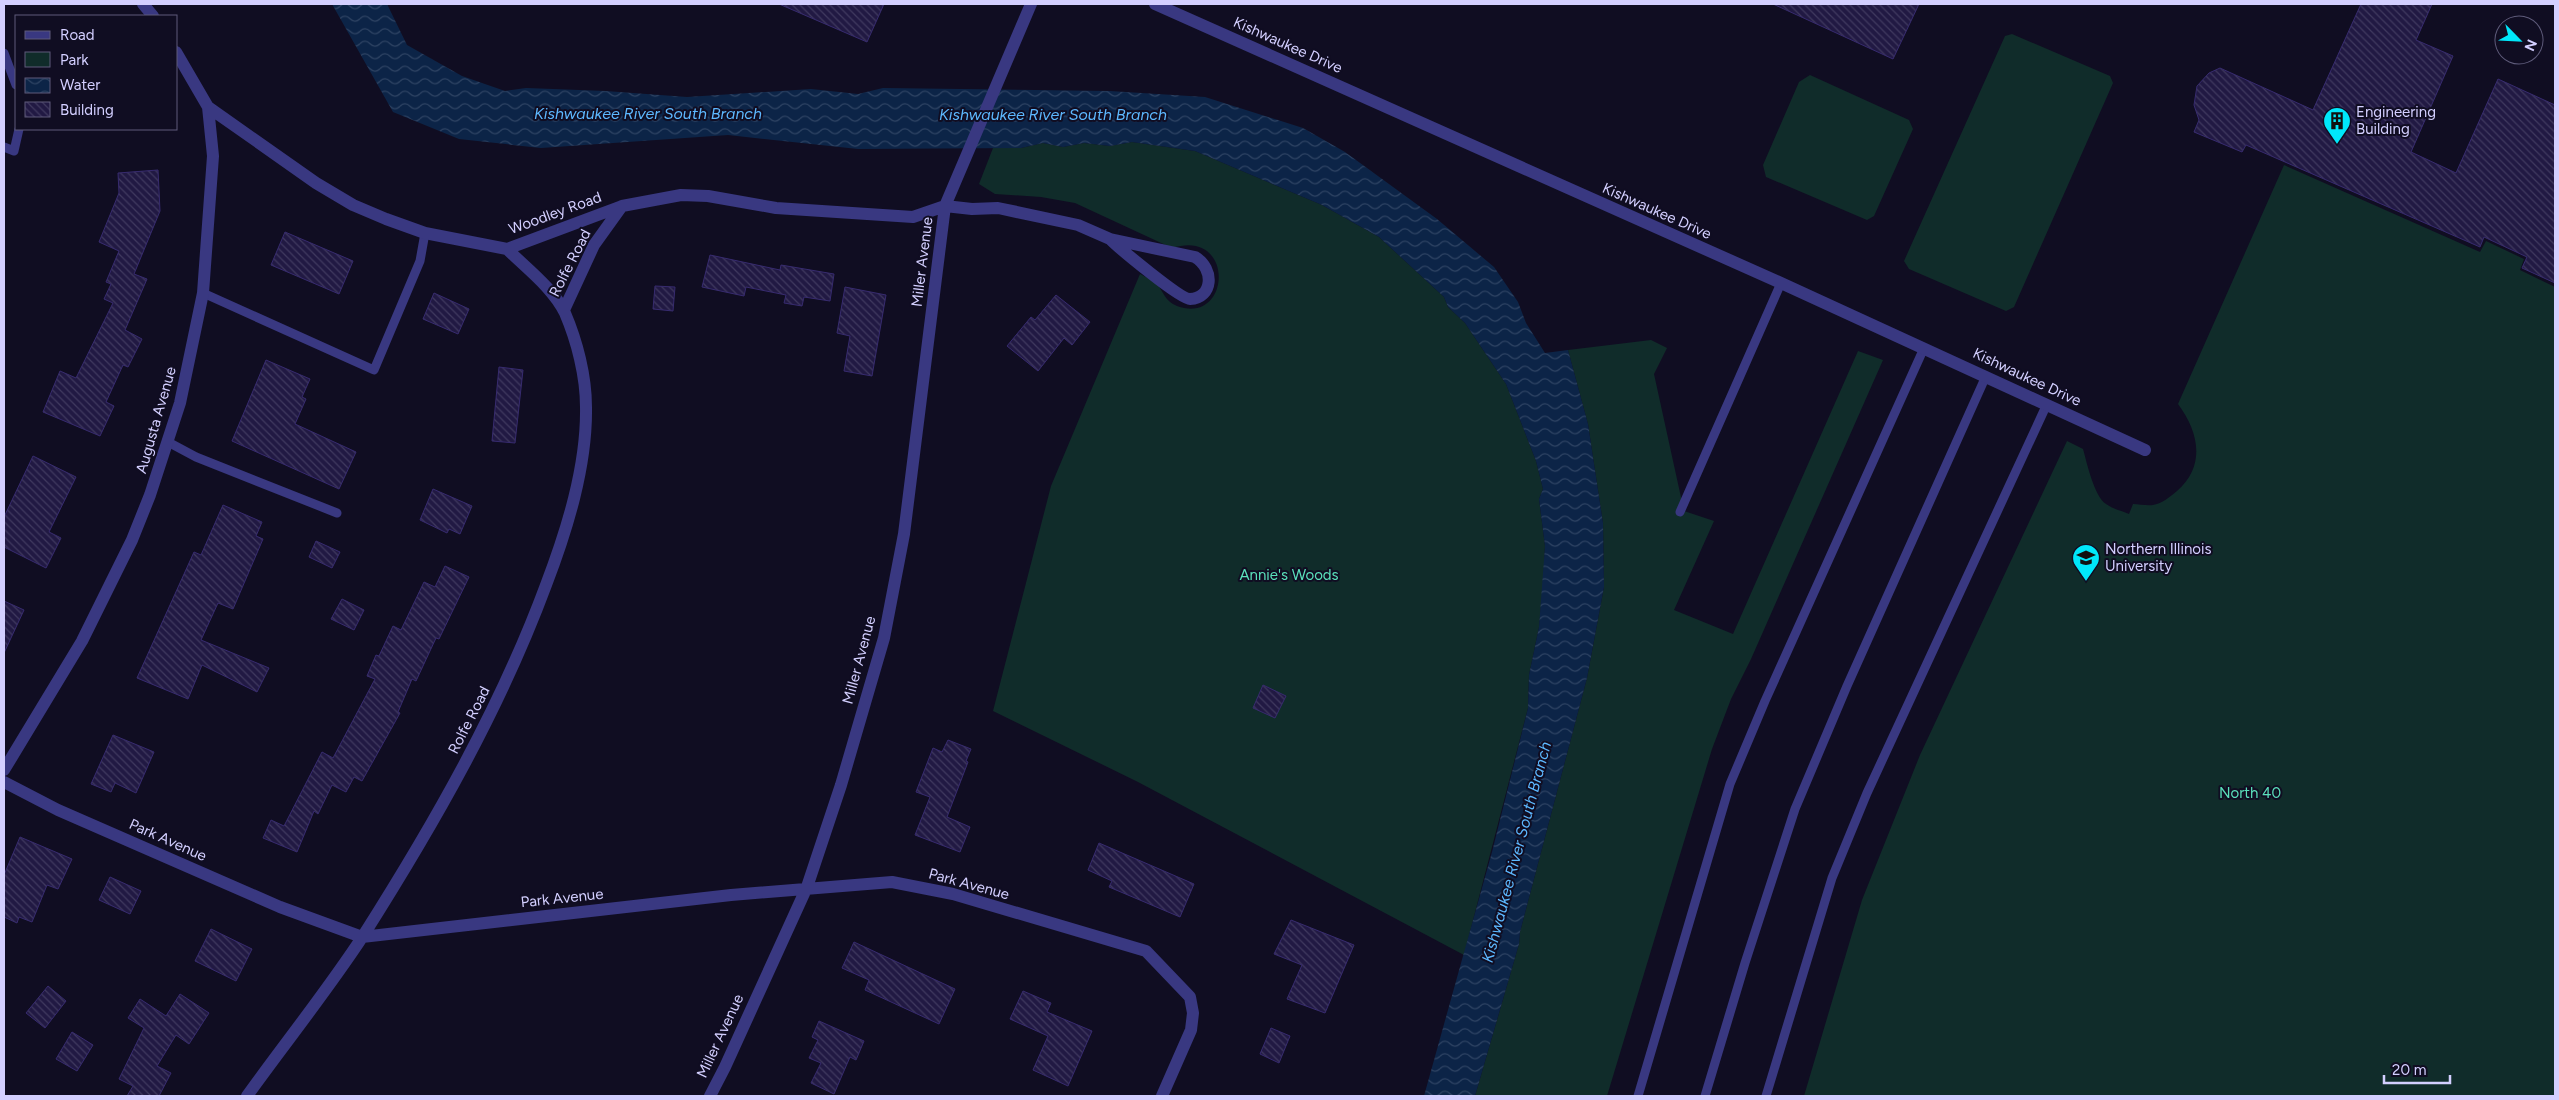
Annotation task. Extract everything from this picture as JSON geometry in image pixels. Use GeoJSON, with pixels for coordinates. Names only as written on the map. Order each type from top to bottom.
{"type":"FeatureCollection","features":[{"type":"Feature","properties":{"kind":"street"},"geometry":{"type":"LineString","coordinates":[[143,4],[152,15]]}},
{"type":"Feature","properties":{"kind":"street","name":"Miller Avenue"},"geometry":{"type":"LineString","coordinates":[[710,1096],[807,887],[841,785],[884,638],[904,534],[945,206],[1031,4]]}},
{"type":"Feature","properties":{"kind":"street","name":"Kishwaukee Drive"},"geometry":{"type":"LineString","coordinates":[[1155,4],[1924,348],[2145,450]]}},
{"type":"Feature","properties":{"kind":"street","name":"Augusta Avenue"},"geometry":{"type":"LineString","coordinates":[[4,770],[67,665],[102,601],[132,540],[150,495],[180,403],[204,293],[213,156],[208,107],[178,55]]}},
{"type":"Feature","properties":{"kind":"street","name":"Woodley Road"},"geometry":{"type":"LineString","coordinates":[[208,107],[316,183],[353,204],[386,219],[425,232],[507,249],[622,206],[681,195],[708,196],[776,208],[913,217],[945,206]]}},
{"type":"Feature","properties":{"kind":"street","name":"Rolfe Road"},"geometry":{"type":"LineString","coordinates":[[564,310],[594,245],[622,206]]}},
{"type":"Feature","properties":{"kind":"street"},"geometry":{"type":"LineString","coordinates":[[945,206],[972,209],[998,208],[1042,216],[1078,225],[1110,239],[1195,258],[1203,262],[1208,270],[1209,280],[1207,287],[1201,295],[1190,299],[1181,297],[1165,282],[1123,252],[1110,239]]}},
{"type":"Feature","properties":{"kind":"street","name":"Rolfe Road"},"geometry":{"type":"LineString","coordinates":[[247,1096],[362,937],[477,742],[529,632],[562,544],[579,468],[586,406],[585,387],[576,344],[564,310],[553,295],[507,249]]}},
{"type":"Feature","properties":{"kind":"street","name":"Park Avenue"},"geometry":{"type":"LineString","coordinates":[[4,782],[58,810],[280,907],[362,937],[731,895],[784,892],[807,887],[892,882],[953,894],[1146,951],[1190,997],[1194,1013],[1191,1030],[1162,1096]]}},
{"type":"Feature","properties":{"kind":"lane"},"geometry":{"type":"LineString","coordinates":[[4,53],[15,82]]}},
{"type":"Feature","properties":{"kind":"lane"},"geometry":{"type":"LineString","coordinates":[[4,147],[14,151],[19,130]]}},
{"type":"Feature","properties":{"kind":"lane"},"geometry":{"type":"LineString","coordinates":[[204,293],[374,370],[420,261],[425,232]]}},
{"type":"Feature","properties":{"kind":"lane"},"geometry":{"type":"LineString","coordinates":[[1680,512],[1781,284]]}},
{"type":"Feature","properties":{"kind":"lane"},"geometry":{"type":"LineString","coordinates":[[1638,1096],[1730,784],[1765,700],[1924,348]]}},
{"type":"Feature","properties":{"kind":"lane"},"geometry":{"type":"LineString","coordinates":[[1704,1096],[1744,963],[1795,809],[1847,686],[1986,376]]}},
{"type":"Feature","properties":{"kind":"lane"},"geometry":{"type":"LineString","coordinates":[[1766,1096],[1836,869],[1867,794],[2048,404]]}},
{"type":"Feature","properties":{"kind":"lane"},"geometry":{"type":"LineString","coordinates":[[168,442],[196,456],[337,513]]}},
{"type":"Feature","properties":{"kind":"green space"},"geometry":{"type":"Polygon","coordinates":[[[2012,34],[2110,76],[2113,83],[2014,307],[2006,311],[1909,269],[1904,261],[2005,36],[2012,34]]]}},
{"type":"Feature","properties":{"kind":"green space"},"geometry":{"type":"Polygon","coordinates":[[[1810,75],[1909,120],[1913,129],[1874,216],[1867,220],[1766,177],[1763,165],[1799,82],[1810,75]]]}},
{"type":"Feature","properties":{"kind":"green space","name":"Annie's Woods"},"geometry":{"type":"Polygon","coordinates":[[[1132,142],[1195,151],[1322,205],[1379,237],[1444,297],[1448,307],[1465,323],[1506,384],[1536,461],[1543,489],[1539,499],[1545,546],[1543,587],[1539,627],[1529,675],[1528,708],[1464,955],[1138,782],[993,711],[1051,486],[1140,274],[1155,282],[1173,304],[1195,308],[1208,303],[1216,291],[1219,277],[1216,263],[1207,251],[1193,246],[1172,248],[1075,203],[1041,197],[995,194],[979,184],[993,148],[1021,148],[1043,143],[1063,147],[1084,143],[1110,146],[1132,142]]]}},
{"type":"Feature","properties":{"kind":"green space","name":"North 40"},"geometry":{"type":"Polygon","coordinates":[[[2284,165],[2480,252],[2486,241],[2524,259],[2520,270],[2555,287],[2555,1096],[1804,1096],[1862,900],[1920,755],[2067,441],[2083,449],[2092,479],[2102,500],[2106,504],[2129,514],[2133,504],[2151,505],[2159,503],[2174,493],[2186,481],[2196,460],[2195,437],[2178,404],[2284,165]]]}},
{"type":"Feature","properties":{"kind":"green space"},"geometry":{"type":"Polygon","coordinates":[[[1651,340],[1667,348],[1654,374],[1684,511],[1714,521],[1674,610],[1733,634],[1858,351],[1883,360],[1751,659],[1731,699],[1712,749],[1607,1096],[1475,1096],[1519,944],[1520,932],[1587,678],[1604,587],[1603,523],[1588,424],[1568,350],[1651,340]]]}},
{"type":"Feature","properties":{"kind":"water","name":"Kishwaukee River South Branch"},"geometry":{"type":"Polygon","coordinates":[[[332,4],[387,4],[407,45],[462,76],[505,91],[526,88],[687,97],[811,89],[858,94],[883,88],[1110,91],[1205,97],[1303,128],[1345,152],[1437,219],[1494,267],[1518,302],[1526,323],[1545,353],[1568,350],[1588,424],[1603,523],[1604,587],[1587,678],[1520,932],[1519,944],[1475,1096],[1424,1096],[1492,852],[1528,708],[1529,675],[1539,627],[1545,546],[1539,499],[1543,489],[1536,461],[1506,384],[1465,323],[1448,307],[1444,297],[1379,237],[1322,205],[1195,151],[1132,142],[1110,146],[1084,143],[1063,147],[1043,143],[1021,148],[858,149],[728,135],[541,148],[459,139],[393,112],[332,4]]]}},
{"type":"Feature","properties":{"kind":"building"},"geometry":{"type":"Polygon","coordinates":[[[779,4],[884,4],[867,42],[779,4]]]}},
{"type":"Feature","properties":{"kind":"building"},"geometry":{"type":"Polygon","coordinates":[[[1773,4],[1919,4],[1893,59],[1773,4]]]}},
{"type":"Feature","properties":{"kind":"building","name":"Engineering Building"},"geometry":{"type":"Polygon","coordinates":[[[2361,4],[2432,4],[2416,40],[2453,56],[2411,152],[2456,173],[2498,79],[2555,105],[2555,283],[2522,268],[2527,257],[2484,237],[2480,247],[2246,145],[2242,152],[2194,132],[2199,120],[2194,105],[2197,86],[2209,73],[2220,68],[2313,110],[2361,4]]]}},
{"type":"Feature","properties":{"kind":"building"},"geometry":{"type":"Polygon","coordinates":[[[158,170],[160,211],[134,274],[147,279],[125,330],[142,339],[128,367],[123,365],[106,402],[114,406],[100,436],[43,412],[60,371],[76,378],[113,303],[104,299],[111,284],[106,282],[119,251],[99,242],[119,193],[118,173],[158,170]]]}},
{"type":"Feature","properties":{"kind":"building"},"geometry":{"type":"Polygon","coordinates":[[[285,232],[353,261],[339,294],[271,265],[285,232]]]}},
{"type":"Feature","properties":{"kind":"building"},"geometry":{"type":"Polygon","coordinates":[[[710,255],[780,270],[781,265],[834,274],[830,301],[804,297],[802,306],[784,303],[786,295],[746,287],[744,296],[702,287],[710,255]]]}},
{"type":"Feature","properties":{"kind":"building"},"geometry":{"type":"Polygon","coordinates":[[[655,286],[675,287],[673,311],[653,309],[655,286]]]}},
{"type":"Feature","properties":{"kind":"building"},"geometry":{"type":"Polygon","coordinates":[[[845,287],[886,295],[872,376],[844,371],[850,336],[837,333],[845,287]]]}},
{"type":"Feature","properties":{"kind":"building"},"geometry":{"type":"Polygon","coordinates":[[[434,293],[469,309],[458,334],[423,319],[434,293]]]}},
{"type":"Feature","properties":{"kind":"building"},"geometry":{"type":"Polygon","coordinates":[[[1056,295],[1090,322],[1072,345],[1064,338],[1038,371],[1007,346],[1031,317],[1035,320],[1056,295]]]}},
{"type":"Feature","properties":{"kind":"building"},"geometry":{"type":"Polygon","coordinates":[[[266,360],[310,379],[302,397],[306,399],[295,424],[356,452],[339,489],[232,441],[266,360]]]}},
{"type":"Feature","properties":{"kind":"building"},"geometry":{"type":"Polygon","coordinates":[[[499,367],[523,370],[515,443],[492,441],[499,367]]]}},
{"type":"Feature","properties":{"kind":"building"},"geometry":{"type":"Polygon","coordinates":[[[33,456],[76,477],[49,532],[61,538],[46,568],[4,547],[4,517],[33,456]]]}},
{"type":"Feature","properties":{"kind":"building"},"geometry":{"type":"Polygon","coordinates":[[[433,489],[472,506],[460,534],[449,529],[447,533],[420,520],[433,489]]]}},
{"type":"Feature","properties":{"kind":"building"},"geometry":{"type":"Polygon","coordinates":[[[223,505],[262,522],[256,536],[263,539],[233,609],[218,603],[201,640],[269,668],[257,692],[202,665],[188,699],[137,678],[194,552],[201,555],[223,505]]]}},
{"type":"Feature","properties":{"kind":"building"},"geometry":{"type":"Polygon","coordinates":[[[316,541],[340,552],[332,568],[309,557],[316,541]]]}},
{"type":"Feature","properties":{"kind":"building"},"geometry":{"type":"Polygon","coordinates":[[[445,566],[469,577],[439,639],[436,638],[416,681],[412,679],[398,712],[400,713],[362,781],[354,777],[346,792],[332,785],[318,814],[314,811],[297,852],[263,838],[271,820],[284,826],[322,752],[333,758],[375,679],[367,676],[376,655],[379,656],[393,626],[401,630],[424,582],[435,587],[445,566]]]}},
{"type":"Feature","properties":{"kind":"building"},"geometry":{"type":"Polygon","coordinates":[[[342,599],[364,610],[354,630],[331,619],[342,599]]]}},
{"type":"Feature","properties":{"kind":"building"},"geometry":{"type":"Polygon","coordinates":[[[4,601],[24,610],[4,653],[4,601]]]}},
{"type":"Feature","properties":{"kind":"building"},"geometry":{"type":"Polygon","coordinates":[[[1263,685],[1286,696],[1275,718],[1253,708],[1263,685]]]}},
{"type":"Feature","properties":{"kind":"building"},"geometry":{"type":"Polygon","coordinates":[[[113,735],[154,752],[136,793],[115,783],[111,792],[91,784],[113,735]]]}},
{"type":"Feature","properties":{"kind":"building"},"geometry":{"type":"Polygon","coordinates":[[[948,740],[971,749],[947,817],[970,827],[960,852],[915,835],[930,797],[916,792],[933,748],[942,752],[948,740]]]}},
{"type":"Feature","properties":{"kind":"building"},"geometry":{"type":"Polygon","coordinates":[[[20,837],[72,859],[58,889],[47,885],[32,922],[19,917],[17,923],[4,917],[4,875],[20,837]]]}},
{"type":"Feature","properties":{"kind":"building"},"geometry":{"type":"Polygon","coordinates":[[[1099,843],[1194,884],[1180,917],[1109,887],[1112,881],[1088,870],[1099,843]]]}},
{"type":"Feature","properties":{"kind":"building"},"geometry":{"type":"Polygon","coordinates":[[[110,877],[141,891],[130,914],[99,900],[110,877]]]}},
{"type":"Feature","properties":{"kind":"building"},"geometry":{"type":"Polygon","coordinates":[[[1291,920],[1354,945],[1325,1013],[1287,999],[1302,965],[1274,954],[1291,920]]]}},
{"type":"Feature","properties":{"kind":"building"},"geometry":{"type":"Polygon","coordinates":[[[211,929],[252,949],[236,981],[195,961],[211,929]]]}},
{"type":"Feature","properties":{"kind":"building"},"geometry":{"type":"Polygon","coordinates":[[[854,942],[955,989],[939,1024],[865,990],[869,980],[842,968],[854,942]]]}},
{"type":"Feature","properties":{"kind":"building"},"geometry":{"type":"Polygon","coordinates":[[[48,986],[66,1001],[45,1028],[26,1013],[48,986]]]}},
{"type":"Feature","properties":{"kind":"building"},"geometry":{"type":"Polygon","coordinates":[[[1023,991],[1051,1003],[1047,1012],[1092,1031],[1068,1086],[1033,1070],[1048,1036],[1010,1019],[1023,991]]]}},
{"type":"Feature","properties":{"kind":"building"},"geometry":{"type":"Polygon","coordinates":[[[180,994],[209,1013],[189,1044],[176,1035],[157,1066],[171,1073],[159,1096],[127,1096],[133,1086],[119,1079],[144,1028],[128,1018],[140,999],[166,1016],[180,994]]]}},
{"type":"Feature","properties":{"kind":"building"},"geometry":{"type":"Polygon","coordinates":[[[819,1021],[864,1041],[856,1060],[850,1057],[834,1094],[811,1083],[821,1063],[809,1058],[818,1040],[812,1037],[819,1021]]]}},
{"type":"Feature","properties":{"kind":"building"},"geometry":{"type":"Polygon","coordinates":[[[1271,1028],[1290,1036],[1279,1063],[1260,1054],[1271,1028]]]}},
{"type":"Feature","properties":{"kind":"building"},"geometry":{"type":"Polygon","coordinates":[[[72,1032],[93,1045],[77,1071],[56,1059],[72,1032]]]}},
{"type":"Feature","properties":{"kind":"place","name":"Engineering Building"},"geometry":{"type":"Point","coordinates":[2337,145]}},
{"type":"Feature","properties":{"kind":"place","name":"Northern Illinois University"},"geometry":{"type":"Point","coordinates":[2086,582]}}]}
